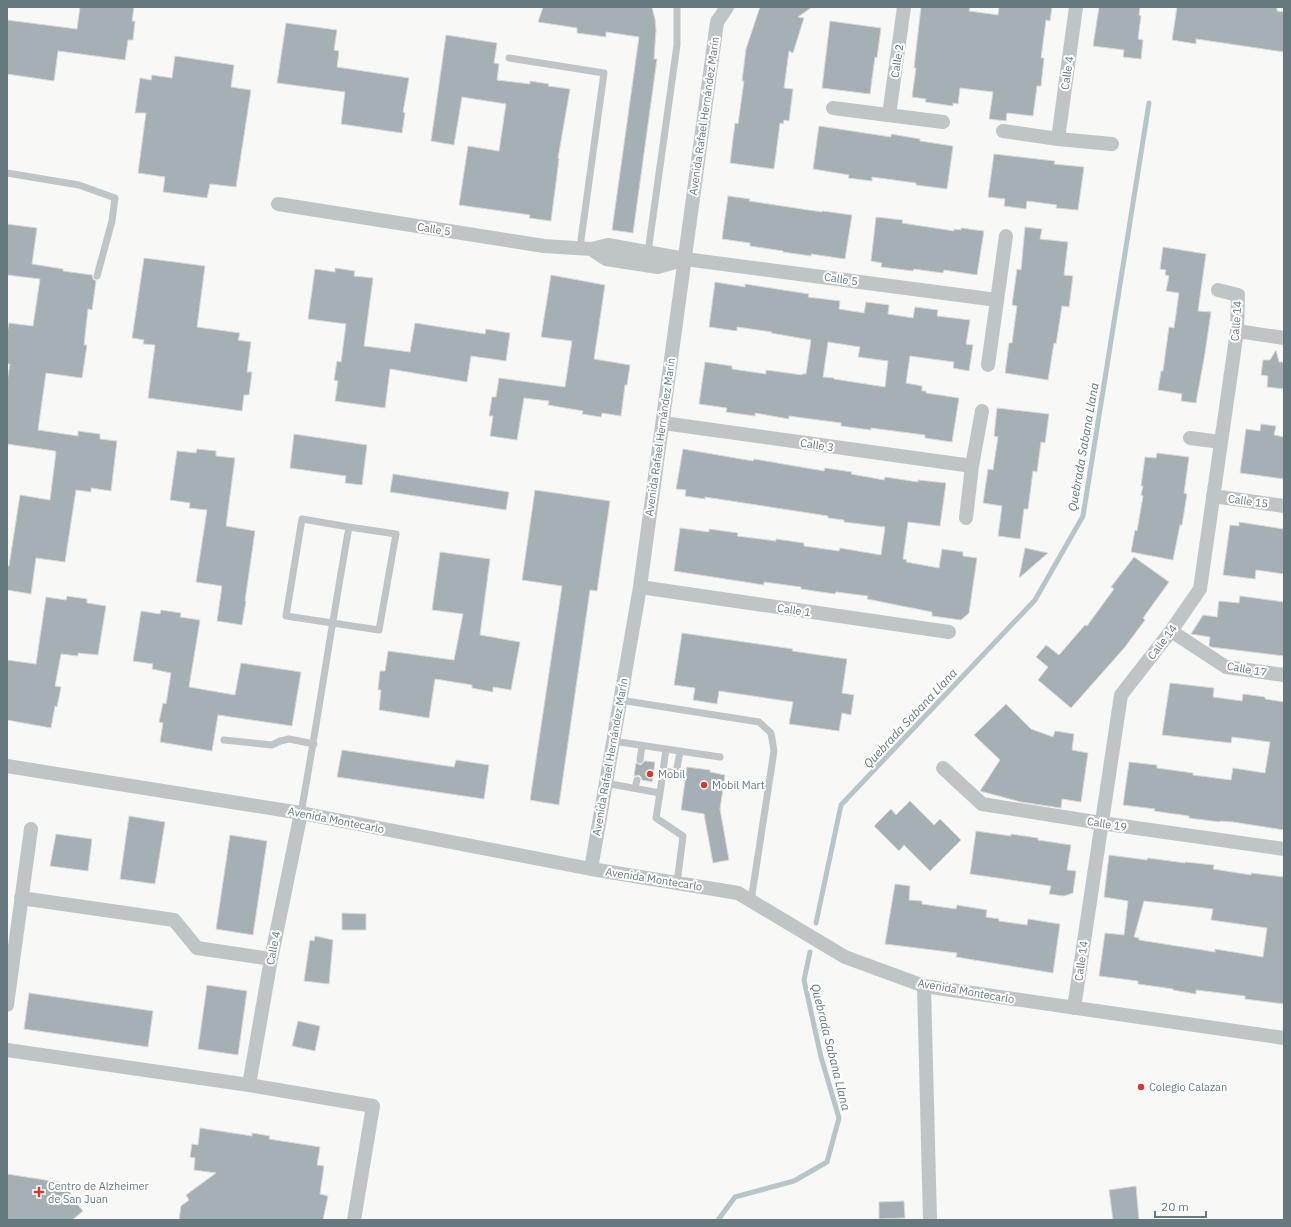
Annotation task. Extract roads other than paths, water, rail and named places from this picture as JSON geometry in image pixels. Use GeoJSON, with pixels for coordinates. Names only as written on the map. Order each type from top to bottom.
{"type":"FeatureCollection","features":[{"type":"Feature","properties":{"kind":"street","name":"Avenida Rafael Hernández Marín"},"geometry":{"type":"LineString","coordinates":[[591,869],[640,587],[717,22],[727,7]]}},
{"type":"Feature","properties":{"kind":"street","name":"Calle 2"},"geometry":{"type":"LineString","coordinates":[[889,115],[904,7]]}},
{"type":"Feature","properties":{"kind":"street","name":"Calle 4"},"geometry":{"type":"LineString","coordinates":[[1058,139],[1076,7]]}},
{"type":"Feature","properties":{"kind":"street"},"geometry":{"type":"LineString","coordinates":[[833,108],[943,122]]}},
{"type":"Feature","properties":{"kind":"street"},"geometry":{"type":"LineString","coordinates":[[1003,131],[1058,139],[1112,144]]}},
{"type":"Feature","properties":{"kind":"street","name":"Calle 5"},"geometry":{"type":"LineString","coordinates":[[278,204],[544,246],[586,248],[608,245],[685,259],[997,300]]}},
{"type":"Feature","properties":{"kind":"street"},"geometry":{"type":"LineString","coordinates":[[988,365],[1006,236]]}},
{"type":"Feature","properties":{"kind":"street","name":"Calle 5"},"geometry":{"type":"LineString","coordinates":[[586,248],[606,258],[658,267],[685,259]]}},
{"type":"Feature","properties":{"kind":"street","name":"Calle 14"},"geometry":{"type":"LineString","coordinates":[[1074,1008],[1121,695],[1171,631],[1200,589],[1237,331],[1238,295],[1218,290]]}},
{"type":"Feature","properties":{"kind":"street"},"geometry":{"type":"LineString","coordinates":[[1237,331],[1284,338]]}},
{"type":"Feature","properties":{"kind":"street"},"geometry":{"type":"LineString","coordinates":[[966,518],[972,466],[982,411]]}},
{"type":"Feature","properties":{"kind":"street","name":"Calle 3"},"geometry":{"type":"LineString","coordinates":[[663,423],[972,466]]}},
{"type":"Feature","properties":{"kind":"street"},"geometry":{"type":"LineString","coordinates":[[1190,438],[1221,442]]}},
{"type":"Feature","properties":{"kind":"street","name":"Calle 15"},"geometry":{"type":"LineString","coordinates":[[1213,496],[1284,506]]}},
{"type":"Feature","properties":{"kind":"street","name":"Calle 1"},"geometry":{"type":"LineString","coordinates":[[640,587],[950,632]]}},
{"type":"Feature","properties":{"kind":"street","name":"Calle 17"},"geometry":{"type":"LineString","coordinates":[[1171,631],[1226,667],[1284,675]]}},
{"type":"Feature","properties":{"kind":"street","name":"Avenida Montecarlo"},"geometry":{"type":"LineString","coordinates":[[7,766],[301,813],[591,869],[738,893],[845,957],[924,986],[1284,1038]]}},
{"type":"Feature","properties":{"kind":"street","name":"Calle 19"},"geometry":{"type":"LineString","coordinates":[[943,768],[982,804],[1101,823],[1284,849]]}},
{"type":"Feature","properties":{"kind":"street","name":"Calle 4"},"geometry":{"type":"LineString","coordinates":[[249,1085],[271,959],[301,813]]}},
{"type":"Feature","properties":{"kind":"street"},"geometry":{"type":"LineString","coordinates":[[7,1005],[31,829]]}},
{"type":"Feature","properties":{"kind":"street"},"geometry":{"type":"LineString","coordinates":[[21,898],[174,920],[197,948],[271,959]]}},
{"type":"Feature","properties":{"kind":"street"},"geometry":{"type":"LineString","coordinates":[[924,986],[930,1220]]}},
{"type":"Feature","properties":{"kind":"street"},"geometry":{"type":"LineString","coordinates":[[7,1050],[249,1085],[373,1106],[354,1220]]}},
{"type":"Feature","properties":{"kind":"lane"},"geometry":{"type":"LineString","coordinates":[[648,252],[677,45],[677,7]]}},
{"type":"Feature","properties":{"kind":"lane"},"geometry":{"type":"LineString","coordinates":[[509,58],[604,73],[586,248]]}},
{"type":"Feature","properties":{"kind":"lane"},"geometry":{"type":"LineString","coordinates":[[7,173],[80,185],[115,198],[112,222],[97,276]]}},
{"type":"Feature","properties":{"kind":"lane"},"geometry":{"type":"LineString","coordinates":[[302,519],[349,526],[396,534],[378,630],[286,616],[302,519]]}},
{"type":"Feature","properties":{"kind":"lane"},"geometry":{"type":"LineString","coordinates":[[301,813],[314,744],[332,623],[349,526]]}},
{"type":"Feature","properties":{"kind":"lane"},"geometry":{"type":"LineString","coordinates":[[620,700],[759,722],[771,733],[774,751],[752,901]]}},
{"type":"Feature","properties":{"kind":"lane"},"geometry":{"type":"LineString","coordinates":[[224,740],[272,745],[289,739],[314,744]]}},
{"type":"Feature","properties":{"kind":"lane"},"geometry":{"type":"LineString","coordinates":[[613,741],[720,757]]}},
{"type":"Feature","properties":{"kind":"lane"},"geometry":{"type":"LineString","coordinates":[[640,760],[642,746]]}},
{"type":"Feature","properties":{"kind":"lane"},"geometry":{"type":"LineString","coordinates":[[666,749],[656,818],[683,836],[677,883]]}},
{"type":"Feature","properties":{"kind":"lane"},"geometry":{"type":"LineString","coordinates":[[663,771],[676,773],[680,752]]}},
{"type":"Feature","properties":{"kind":"lane"},"geometry":{"type":"LineString","coordinates":[[635,788],[637,780]]}},
{"type":"Feature","properties":{"kind":"lane"},"geometry":{"type":"LineString","coordinates":[[606,784],[660,793]]}},
{"type":"Feature","properties":{"kind":"waterway","name":"Quebrada Sabana Llana"},"geometry":{"type":"LineString","coordinates":[[816,923],[841,805],[1035,600],[1083,516],[1149,103]]}},
{"type":"Feature","properties":{"kind":"waterway","name":"Quebrada Sabana Llana"},"geometry":{"type":"LineString","coordinates":[[718,1220],[735,1197],[794,1181],[827,1162],[839,1118],[821,1057],[804,980],[810,952]]}},
{"type":"Feature","properties":{"kind":"place","name":"Mobil"},"geometry":{"type":"Point","coordinates":[650,774]}},
{"type":"Feature","properties":{"kind":"place","name":"Mobil Mart"},"geometry":{"type":"Point","coordinates":[704,785]}},
{"type":"Feature","properties":{"kind":"place","name":"Colegio Calazan"},"geometry":{"type":"Point","coordinates":[1141,1087]}},
{"type":"Feature","properties":{"kind":"place","name":"Centro de Alzheimer de San Juan"},"geometry":{"type":"Point","coordinates":[39,1192]}}]}
